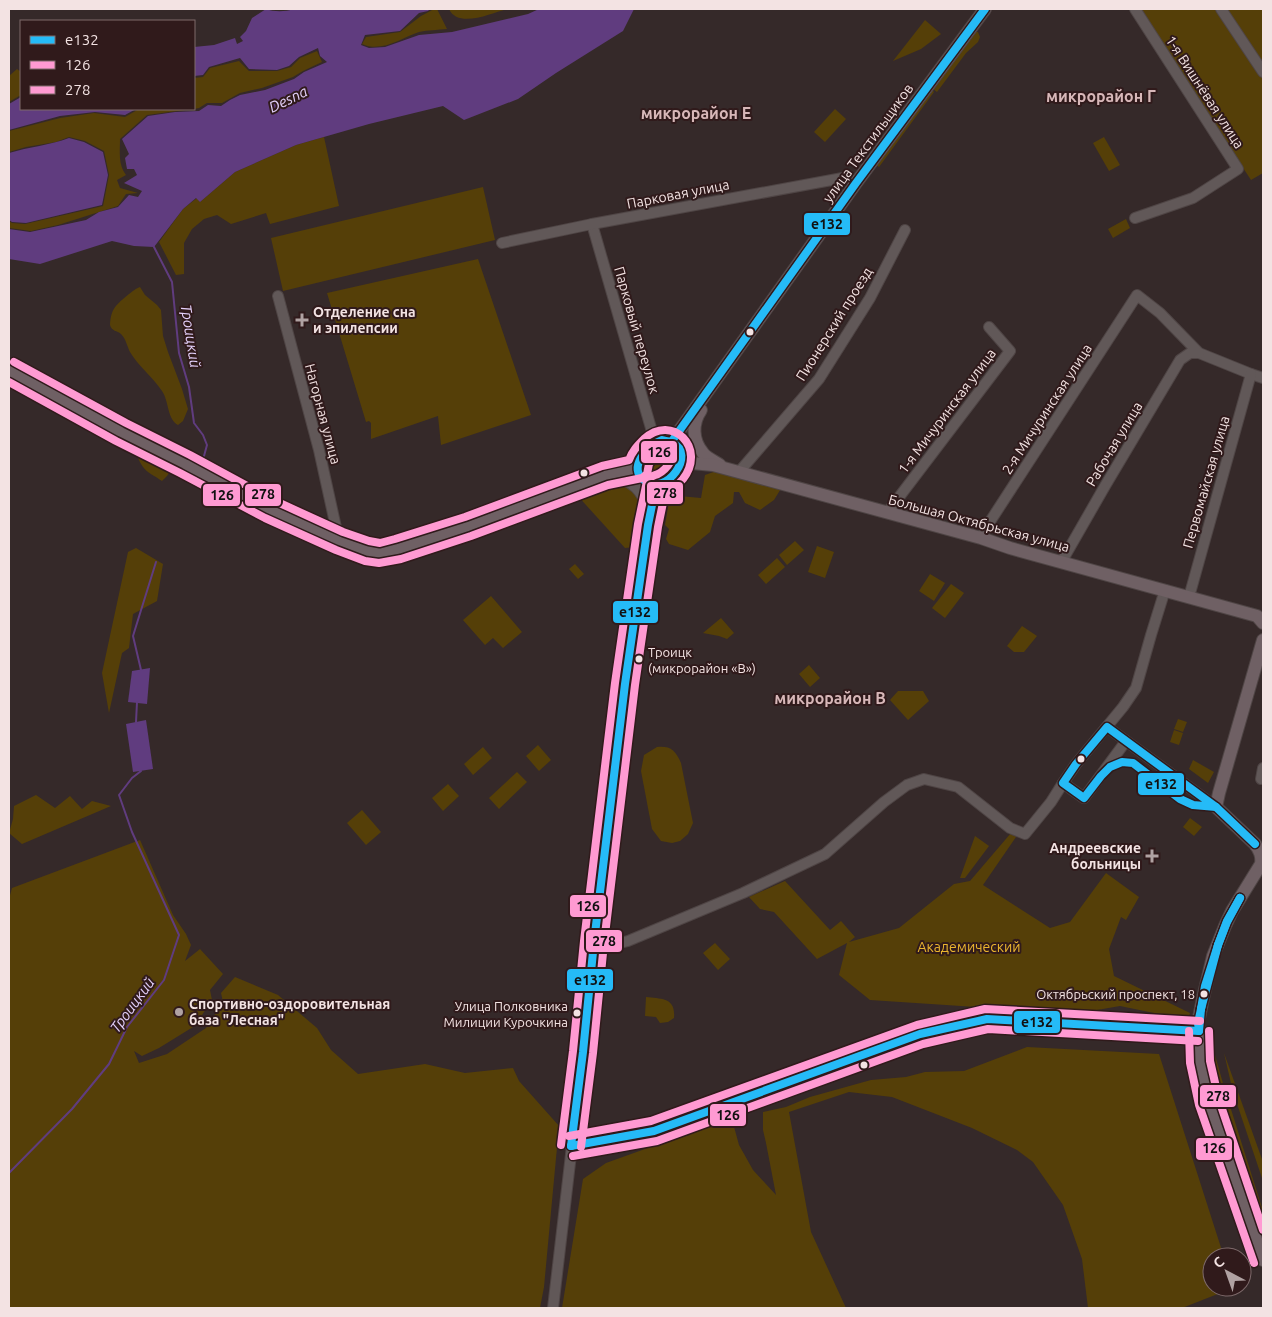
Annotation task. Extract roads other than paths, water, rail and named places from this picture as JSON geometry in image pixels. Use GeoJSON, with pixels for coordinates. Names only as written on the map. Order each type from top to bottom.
{"type":"FeatureCollection","features":[{"type":"Feature","properties":{"kind":"main road","name":"улица Текстильщиков"},"geometry":{"type":"LineString","coordinates":[[672,441],[856,183],[984,9]]}},
{"type":"Feature","properties":{"kind":"main road"},"geometry":{"type":"LineString","coordinates":[[9,371],[269,509],[338,541],[367,551],[380,553],[398,550],[605,475],[638,469]]}},
{"type":"Feature","properties":{"kind":"main road"},"geometry":{"type":"LineString","coordinates":[[711,386],[710,395],[696,418],[694,429],[702,452],[724,468]]}},
{"type":"Feature","properties":{"kind":"main road"},"geometry":{"type":"LineString","coordinates":[[662,440],[672,441],[681,451],[682,462],[680,467],[664,483],[656,485],[646,482],[642,479],[638,469],[640,458],[655,442],[662,440]]}},
{"type":"Feature","properties":{"kind":"main road","name":"Большая Октябрьская улица"},"geometry":{"type":"LineString","coordinates":[[682,462],[714,465],[981,538],[1010,548],[1261,618]]}},
{"type":"Feature","properties":{"kind":"main road"},"geometry":{"type":"LineString","coordinates":[[1263,640],[1216,807],[1255,844],[1260,851],[1261,864],[1229,918],[1213,956],[1198,1024],[1200,1062],[1209,1103],[1263,1260]]}},
{"type":"Feature","properties":{"kind":"street","name":"1-я Вишнёвая улица"},"geometry":{"type":"LineString","coordinates":[[1135,9],[1238,169],[1193,198],[1135,218]]}},
{"type":"Feature","properties":{"kind":"street"},"geometry":{"type":"LineString","coordinates":[[1221,9],[1263,72]]}},
{"type":"Feature","properties":{"kind":"street","name":"Парковая улица"},"geometry":{"type":"LineString","coordinates":[[502,242],[848,177],[856,183]]}},
{"type":"Feature","properties":{"kind":"street","name":"Парковый переулок"},"geometry":{"type":"LineString","coordinates":[[592,224],[655,442]]}},
{"type":"Feature","properties":{"kind":"street","name":"Пионерский проезд"},"geometry":{"type":"LineString","coordinates":[[739,472],[819,378],[870,298],[905,230]]}},
{"type":"Feature","properties":{"kind":"street","name":"2-я Мичуринская улица"},"geometry":{"type":"LineString","coordinates":[[981,538],[1137,295],[1160,313],[1199,353]]}},
{"type":"Feature","properties":{"kind":"street","name":"Нагорная улица"},"geometry":{"type":"LineString","coordinates":[[278,296],[319,450],[338,541]]}},
{"type":"Feature","properties":{"kind":"street","name":"1-я Мичуринская улица"},"geometry":{"type":"LineString","coordinates":[[887,513],[1010,351],[989,327]]}},
{"type":"Feature","properties":{"kind":"street"},"geometry":{"type":"LineString","coordinates":[[1199,353],[1263,378]]}},
{"type":"Feature","properties":{"kind":"street","name":"Рабочая улица"},"geometry":{"type":"LineString","coordinates":[[1062,561],[1180,360],[1190,354],[1199,353]]}},
{"type":"Feature","properties":{"kind":"street","name":"Первомайская улица"},"geometry":{"type":"LineString","coordinates":[[1189,597],[1250,374]]}},
{"type":"Feature","properties":{"kind":"street"},"geometry":{"type":"LineString","coordinates":[[605,475],[620,477],[635,486],[641,494],[650,515]]}},
{"type":"Feature","properties":{"kind":"street"},"geometry":{"type":"LineString","coordinates":[[553,1308],[625,684],[656,485]]}},
{"type":"Feature","properties":{"kind":"street"},"geometry":{"type":"LineString","coordinates":[[594,942],[616,944],[628,941],[743,893],[825,854],[884,802],[907,785],[924,779],[958,787],[1010,828],[1025,834],[1051,802],[1076,764],[1116,716],[1136,688],[1165,590]]}},
{"type":"Feature","properties":{"kind":"street"},"geometry":{"type":"LineString","coordinates":[[1107,727],[1216,807]]}},
{"type":"Feature","properties":{"kind":"street"},"geometry":{"type":"LineString","coordinates":[[1063,783],[1084,798],[1126,741]]}},
{"type":"Feature","properties":{"kind":"street"},"geometry":{"type":"LineString","coordinates":[[572,1146],[654,1131],[920,1034],[987,1019],[1199,1031]]}},
{"type":"Feature","properties":{"kind":"water","name":"Desna"},"geometry":{"type":"Polygon","coordinates":[[[266,9],[287,11],[294,9],[430,9],[419,13],[400,31],[365,35],[361,45],[369,48],[385,47],[419,35],[452,32],[528,14],[539,9],[634,9],[623,31],[518,99],[464,120],[443,106],[369,124],[296,145],[235,172],[200,202],[196,198],[183,209],[154,247],[134,246],[112,241],[40,264],[9,259],[9,229],[30,232],[86,220],[99,212],[118,207],[129,195],[138,197],[142,191],[124,183],[137,175],[134,169],[127,169],[125,158],[129,154],[122,139],[148,116],[199,111],[208,105],[221,106],[240,95],[265,90],[294,79],[304,72],[327,62],[320,56],[318,48],[299,57],[289,66],[277,70],[249,69],[240,58],[209,67],[203,75],[195,76],[195,47],[214,45],[235,38],[237,44],[243,41],[240,37],[246,31],[252,18],[266,9]]]}},
{"type":"Feature","properties":{"kind":"water"},"geometry":{"type":"Polygon","coordinates":[[[20,98],[20,110],[134,110],[125,115],[95,112],[60,116],[9,130],[9,104],[20,98]]]}},
{"type":"Feature","properties":{"kind":"water"},"geometry":{"type":"Polygon","coordinates":[[[69,138],[84,142],[103,152],[108,175],[102,205],[26,223],[9,220],[9,153],[69,138]]]}},
{"type":"Feature","properties":{"kind":"water"},"geometry":{"type":"Polygon","coordinates":[[[150,668],[147,704],[128,702],[132,671],[150,668]]]}},
{"type":"Feature","properties":{"kind":"water"},"geometry":{"type":"Polygon","coordinates":[[[146,720],[153,769],[133,772],[126,724],[146,720]]]}},
{"type":"Feature","properties":{"kind":"waterway","name":"Троицкий"},"geometry":{"type":"LineString","coordinates":[[154,247],[172,282],[179,353],[189,387],[194,423],[203,435],[207,445],[204,456]]}},
{"type":"Feature","properties":{"kind":"waterway","name":"Троицкий"},"geometry":{"type":"LineString","coordinates":[[141,670],[133,636],[156,562]]}},
{"type":"Feature","properties":{"kind":"waterway","name":"Троицкий"},"geometry":{"type":"LineString","coordinates":[[136,722],[137,702]]}},
{"type":"Feature","properties":{"kind":"waterway","name":"Троицкий"},"geometry":{"type":"LineString","coordinates":[[9,1173],[72,1109],[109,1064],[127,1027],[164,980],[179,935],[132,832],[119,795],[132,778],[141,771]]}},
{"type":"Feature","properties":{"kind":"place","name":"Отделение сна и эпилепсии"},"geometry":{"type":"Point","coordinates":[302,320]}},
{"type":"Feature","properties":{"kind":"place","name":"Троицк (микрорайон «В»)"},"geometry":{"type":"Point","coordinates":[639,659]}},
{"type":"Feature","properties":{"kind":"place","name":"Андреевские больницы"},"geometry":{"type":"Point","coordinates":[1152,856]}},
{"type":"Feature","properties":{"kind":"place","name":"Октябрьский проспект, 18"},"geometry":{"type":"Point","coordinates":[1204,994]}},
{"type":"Feature","properties":{"kind":"place","name":"Спортивно-оздоровительная база \"Лесная\""},"geometry":{"type":"Point","coordinates":[179,1012]}},
{"type":"Feature","properties":{"kind":"place","name":"Улица Полковника Милиции Курочкина"},"geometry":{"type":"Point","coordinates":[577,1013]}},
{"type":"Feature","properties":{"kind":"district","name":"микрорайон Г"},"geometry":{"type":"Point","coordinates":[1101,96]}},
{"type":"Feature","properties":{"kind":"district","name":"микрорайон Е"},"geometry":{"type":"Point","coordinates":[696,113]}},
{"type":"Feature","properties":{"kind":"district","name":"микрорайон В"},"geometry":{"type":"Point","coordinates":[830,698]}},
{"type":"Feature","properties":{"kind":"park label","name":"Академический"},"geometry":{"type":"Point","coordinates":[969,947]}}]}
